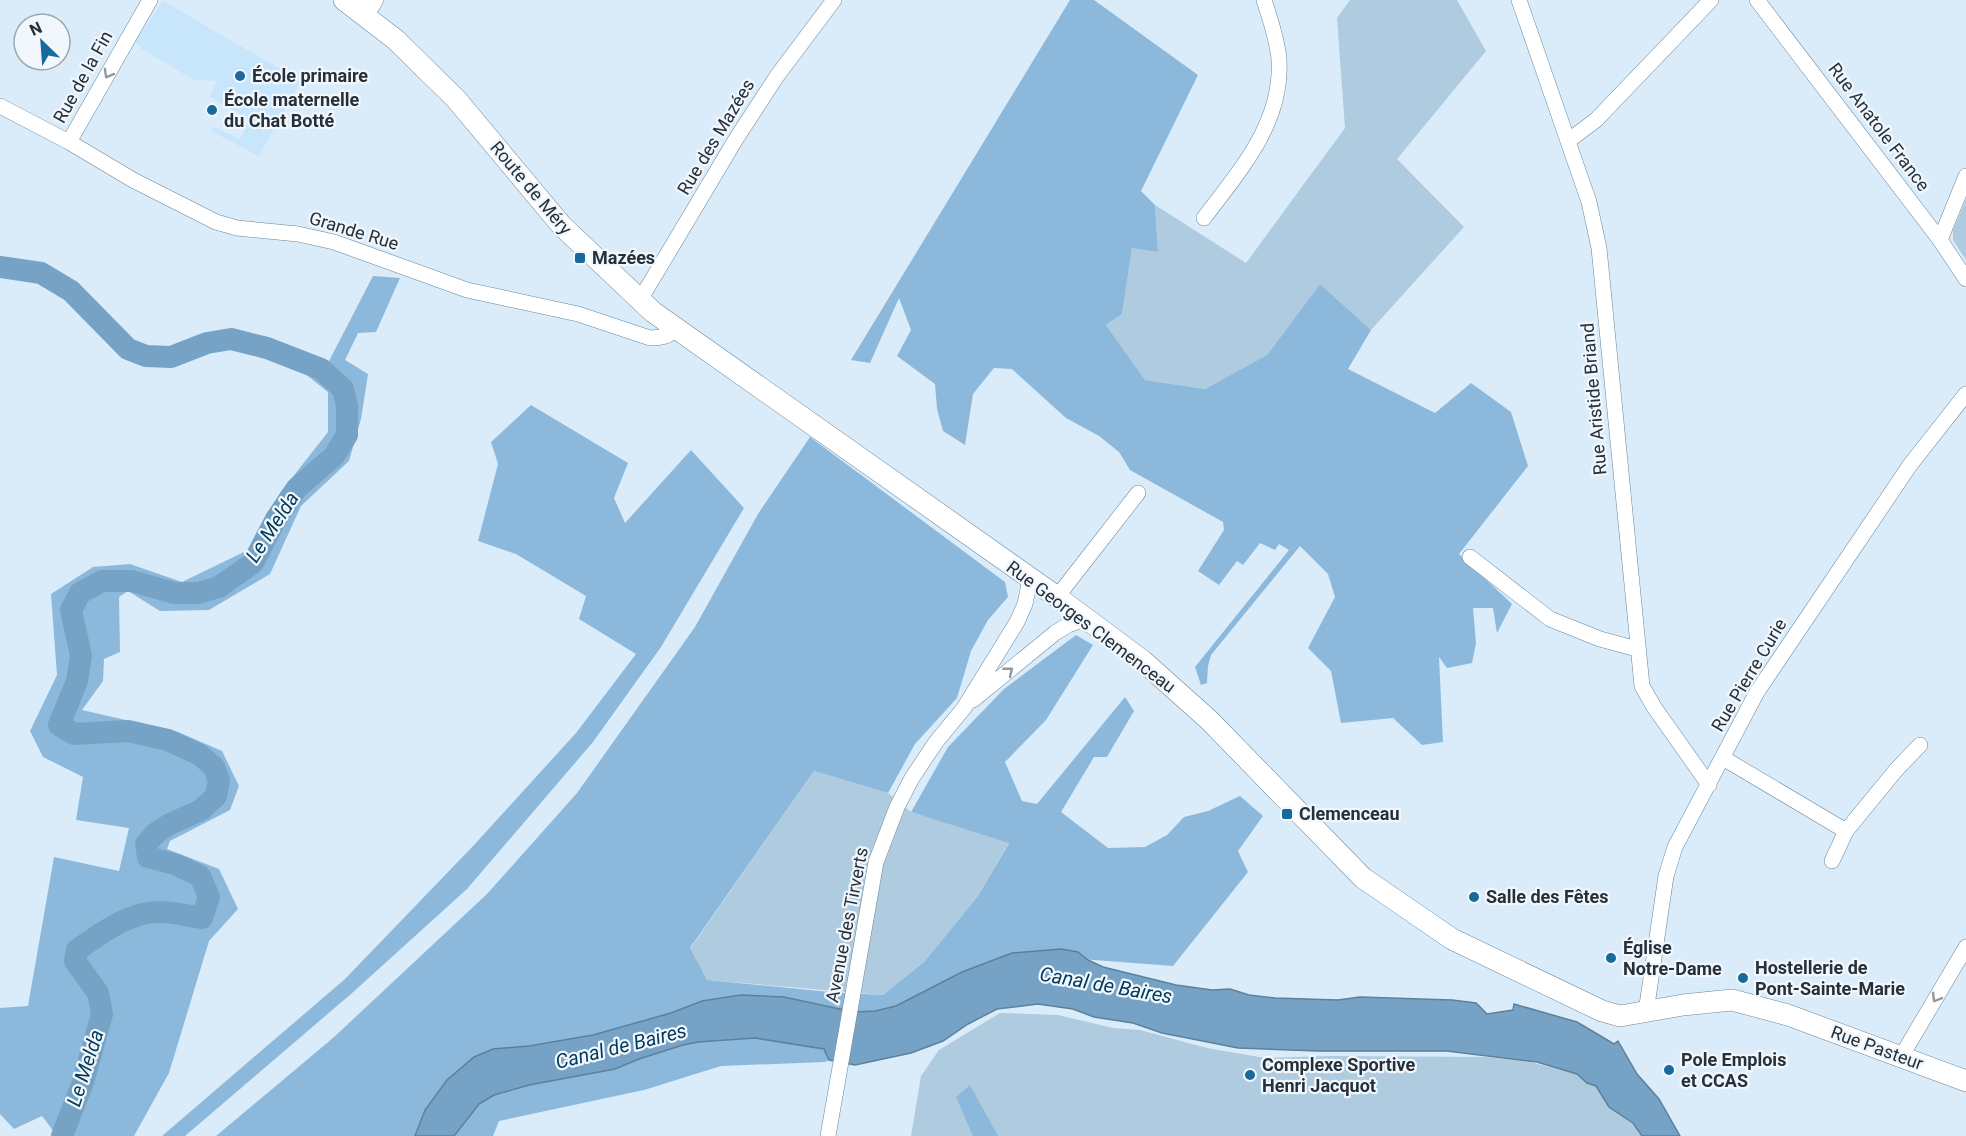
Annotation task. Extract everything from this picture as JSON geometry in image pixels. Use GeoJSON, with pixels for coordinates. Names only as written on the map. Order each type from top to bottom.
{"type":"FeatureCollection","features":[{"type":"Feature","properties":{"kind":"main road","name":"Route de Méry"},"geometry":{"type":"LineString","coordinates":[[344,0],[368,7],[396,40],[456,99],[562,226],[640,300],[675,328],[786,407]]}},
{"type":"Feature","properties":{"kind":"main road","name":"Rue Georges Clemenceau"},"geometry":{"type":"LineString","coordinates":[[786,407],[1057,597],[1143,661],[1209,720],[1363,878],[1452,939],[1582,1002],[1612,1015],[1620,1016]]}},
{"type":"Feature","properties":{"kind":"main road","name":"Rue Pasteur"},"geometry":{"type":"LineString","coordinates":[[1620,1016],[1683,1005],[1732,1000],[1788,1015],[1966,1081]]}},
{"type":"Feature","properties":{"kind":"street","name":"Rue de la Fin"},"geometry":{"type":"LineString","coordinates":[[69,142],[150,0]]}},
{"type":"Feature","properties":{"kind":"street","name":"Rue des Mazées"},"geometry":{"type":"LineString","coordinates":[[640,300],[741,130],[777,76],[834,0]]}},
{"type":"Feature","properties":{"kind":"street"},"geometry":{"type":"LineString","coordinates":[[1204,218],[1258,143],[1275,103],[1279,82],[1279,58],[1264,0]]}},
{"type":"Feature","properties":{"kind":"street","name":"Rue Aristide Briand"},"geometry":{"type":"LineString","coordinates":[[1519,0],[1589,202],[1599,248],[1642,686],[1646,696],[1709,785]]}},
{"type":"Feature","properties":{"kind":"street"},"geometry":{"type":"LineString","coordinates":[[1568,141],[1596,120],[1711,0]]}},
{"type":"Feature","properties":{"kind":"street","name":"Rue Anatole France"},"geometry":{"type":"LineString","coordinates":[[1757,0],[1940,240],[1966,279]]}},
{"type":"Feature","properties":{"kind":"street"},"geometry":{"type":"LineString","coordinates":[[0,125],[5,109]]}},
{"type":"Feature","properties":{"kind":"street","name":"Grande Rue"},"geometry":{"type":"LineString","coordinates":[[5,109],[69,142],[133,180],[216,222],[237,228],[298,234],[333,242],[466,290],[578,314],[650,338],[659,338],[672,333],[675,328]]}},
{"type":"Feature","properties":{"kind":"street"},"geometry":{"type":"LineString","coordinates":[[1940,240],[1966,176]]}},
{"type":"Feature","properties":{"kind":"street","name":"Rue Pierre Curie"},"geometry":{"type":"LineString","coordinates":[[1646,1012],[1666,876],[1674,847],[1757,692],[1910,465],[1966,394]]}},
{"type":"Feature","properties":{"kind":"street"},"geometry":{"type":"LineString","coordinates":[[1057,597],[1138,493]]}},
{"type":"Feature","properties":{"kind":"street"},"geometry":{"type":"LineString","coordinates":[[1470,557],[1550,619],[1600,639],[1637,649]]}},
{"type":"Feature","properties":{"kind":"street","name":"Avenue des Tirverts"},"geometry":{"type":"LineString","coordinates":[[828,1136],[876,862],[897,807],[912,778],[936,742],[964,708],[1017,622],[1025,604],[1030,579]]}},
{"type":"Feature","properties":{"kind":"street","name":"Avenue des Tirverts"},"geometry":{"type":"LineString","coordinates":[[964,708],[1055,633],[1085,619]]}},
{"type":"Feature","properties":{"kind":"street"},"geometry":{"type":"LineString","coordinates":[[1832,861],[1846,831],[1896,770],[1920,745]]}},
{"type":"Feature","properties":{"kind":"street"},"geometry":{"type":"LineString","coordinates":[[1723,758],[1846,831]]}},
{"type":"Feature","properties":{"kind":"street"},"geometry":{"type":"LineString","coordinates":[[1901,1057],[1966,947]]}},
{"type":"Feature","properties":{"kind":"shaded area"},"geometry":{"type":"Polygon","coordinates":[[[1070,0],[1094,0],[1198,75],[1141,191],[1155,205],[1158,252],[1132,248],[1122,314],[1106,325],[1145,380],[1205,389],[1267,355],[1320,284],[1371,330],[1348,369],[1435,413],[1471,383],[1511,412],[1528,466],[1459,554],[1512,604],[1497,633],[1493,608],[1473,608],[1476,643],[1472,663],[1447,668],[1439,657],[1443,742],[1422,745],[1393,718],[1341,723],[1331,671],[1308,648],[1335,597],[1328,574],[1300,546],[1211,655],[1207,683],[1201,685],[1195,667],[1289,550],[1279,544],[1275,550],[1260,543],[1243,565],[1237,561],[1219,585],[1198,571],[1224,530],[1223,522],[1130,470],[1119,452],[1099,436],[1066,418],[1012,369],[994,368],[973,394],[965,445],[943,431],[937,409],[935,384],[897,356],[911,330],[899,298],[870,363],[851,360],[1070,0]]]}},
{"type":"Feature","properties":{"kind":"shaded area"},"geometry":{"type":"Polygon","coordinates":[[[1350,0],[1457,0],[1486,51],[1397,159],[1464,227],[1371,330],[1320,284],[1267,355],[1205,389],[1145,380],[1106,325],[1122,314],[1132,247],[1158,252],[1155,205],[1246,263],[1345,128],[1337,18],[1350,0]]]}},
{"type":"Feature","properties":{"kind":"shaded area","name":"École primaire"},"geometry":{"type":"Polygon","coordinates":[[[163,1],[301,81],[259,156],[211,131],[214,127],[240,139],[249,120],[209,96],[218,81],[194,80],[140,48],[141,46],[135,42],[163,1]]]}},
{"type":"Feature","properties":{"kind":"shaded area"},"geometry":{"type":"Polygon","coordinates":[[[1966,199],[1966,260],[1953,240],[1953,230],[1966,199]]]}},
{"type":"Feature","properties":{"kind":"shaded area"},"geometry":{"type":"Polygon","coordinates":[[[373,276],[400,278],[376,332],[358,333],[345,360],[368,374],[361,419],[349,461],[301,506],[270,574],[209,610],[160,611],[128,591],[119,597],[120,652],[104,659],[103,681],[82,710],[178,732],[222,751],[239,786],[230,810],[170,841],[167,849],[219,869],[238,909],[209,941],[169,1073],[134,1136],[57,1136],[42,1116],[14,1129],[0,1114],[0,1008],[28,1006],[54,857],[119,871],[129,828],[76,820],[83,777],[43,757],[30,731],[57,675],[51,594],[93,567],[130,564],[182,582],[248,550],[280,493],[328,432],[328,392],[295,366],[329,361],[373,276]]]}},
{"type":"Feature","properties":{"kind":"shaded area"},"geometry":{"type":"Polygon","coordinates":[[[531,405],[628,463],[614,498],[625,523],[691,450],[744,508],[661,647],[593,742],[467,889],[351,994],[185,1136],[162,1136],[345,979],[474,845],[576,733],[636,654],[579,619],[586,596],[516,554],[478,541],[498,464],[491,442],[531,405]]]}},
{"type":"Feature","properties":{"kind":"shaded area"},"geometry":{"type":"Polygon","coordinates":[[[810,437],[1005,582],[1008,597],[988,620],[971,651],[957,698],[915,744],[888,793],[814,771],[690,948],[707,980],[883,995],[924,962],[978,896],[1009,843],[911,812],[948,747],[1004,689],[1076,635],[1093,645],[1046,720],[1005,762],[1022,801],[1037,804],[1125,697],[1134,711],[1107,757],[1094,757],[1061,812],[1108,848],[1145,847],[1167,835],[1184,817],[1208,811],[1240,796],[1263,816],[1238,851],[1248,872],[1173,966],[1028,955],[825,1062],[721,1066],[644,1090],[499,1121],[493,1136],[216,1136],[333,1038],[487,894],[577,793],[695,627],[758,514],[810,437]]]}},
{"type":"Feature","properties":{"kind":"shaded area"},"geometry":{"type":"Polygon","coordinates":[[[814,771],[888,793],[911,812],[1009,842],[978,896],[924,962],[883,995],[707,980],[690,949],[814,771]]]}},
{"type":"Feature","properties":{"kind":"shaded area","name":"Complexe Sportive Henri Jacquot"},"geometry":{"type":"Polygon","coordinates":[[[1000,1013],[1058,1015],[1113,1028],[1140,1030],[1207,1048],[1265,1058],[1486,1057],[1530,1062],[1577,1074],[1602,1089],[1641,1136],[911,1136],[921,1076],[939,1050],[1000,1013]]]}},
{"type":"Feature","properties":{"kind":"shaded area"},"geometry":{"type":"Polygon","coordinates":[[[970,1085],[998,1136],[973,1136],[956,1097],[970,1085]]]}},
{"type":"Feature","properties":{"kind":"water","name":"Canal de Baires"},"geometry":{"type":"Polygon","coordinates":[[[1061,949],[1078,952],[1103,967],[1176,985],[1212,990],[1230,989],[1249,995],[1275,998],[1338,1000],[1360,997],[1452,1000],[1476,1003],[1487,1014],[1513,1010],[1514,1004],[1577,1022],[1614,1044],[1618,1041],[1637,1074],[1659,1099],[1680,1136],[1642,1136],[1633,1123],[1609,1107],[1596,1086],[1587,1083],[1577,1074],[1537,1062],[1447,1051],[1318,1051],[1238,1048],[1162,1033],[1133,1023],[1094,1017],[1073,1009],[1038,1004],[997,1009],[968,1024],[943,1041],[911,1053],[855,1065],[829,1060],[824,1049],[755,1038],[683,1045],[615,1069],[529,1085],[494,1095],[479,1104],[454,1136],[415,1136],[425,1110],[447,1080],[474,1057],[493,1049],[529,1046],[593,1035],[671,1013],[702,1001],[741,995],[784,997],[854,1012],[875,1011],[896,1006],[962,972],[1012,953],[1061,949]]]}},
{"type":"Feature","properties":{"kind":"waterway","name":"Le Melda"},"geometry":{"type":"LineString","coordinates":[[0,267],[41,273],[71,291],[128,349],[146,356],[171,357],[207,343],[231,339],[267,348],[321,369],[343,389],[347,406],[347,435],[334,456],[297,488],[276,519],[253,563],[219,587],[198,593],[174,593],[132,581],[102,581],[80,593],[71,610],[81,656],[77,681],[59,725],[74,734],[128,731],[168,740],[200,755],[214,767],[219,781],[216,796],[201,810],[170,824],[156,833],[146,844],[148,857],[177,865],[200,876],[209,897],[202,918],[165,912],[138,915],[95,937],[77,950],[75,961],[98,993],[102,1014],[83,1082],[62,1136]]}},
{"type":"Feature","properties":{"kind":"place","name":"École primaire"},"geometry":{"type":"Point","coordinates":[240,76]}},
{"type":"Feature","properties":{"kind":"place","name":"École maternelle du Chat Botté"},"geometry":{"type":"Point","coordinates":[212,110]}},
{"type":"Feature","properties":{"kind":"place","name":"Mazées"},"geometry":{"type":"Point","coordinates":[580,258]}},
{"type":"Feature","properties":{"kind":"place","name":"Clemenceau"},"geometry":{"type":"Point","coordinates":[1287,814]}},
{"type":"Feature","properties":{"kind":"place","name":"Salle des Fêtes"},"geometry":{"type":"Point","coordinates":[1474,897]}},
{"type":"Feature","properties":{"kind":"place","name":"Église Notre-Dame"},"geometry":{"type":"Point","coordinates":[1611,958]}},
{"type":"Feature","properties":{"kind":"place","name":"Hostellerie de Pont-Sainte-Marie"},"geometry":{"type":"Point","coordinates":[1743,978]}},
{"type":"Feature","properties":{"kind":"place","name":"Pole Emplois et CCAS"},"geometry":{"type":"Point","coordinates":[1669,1070]}},
{"type":"Feature","properties":{"kind":"place","name":"Complexe Sportive Henri Jacquot"},"geometry":{"type":"Point","coordinates":[1250,1075]}}]}
